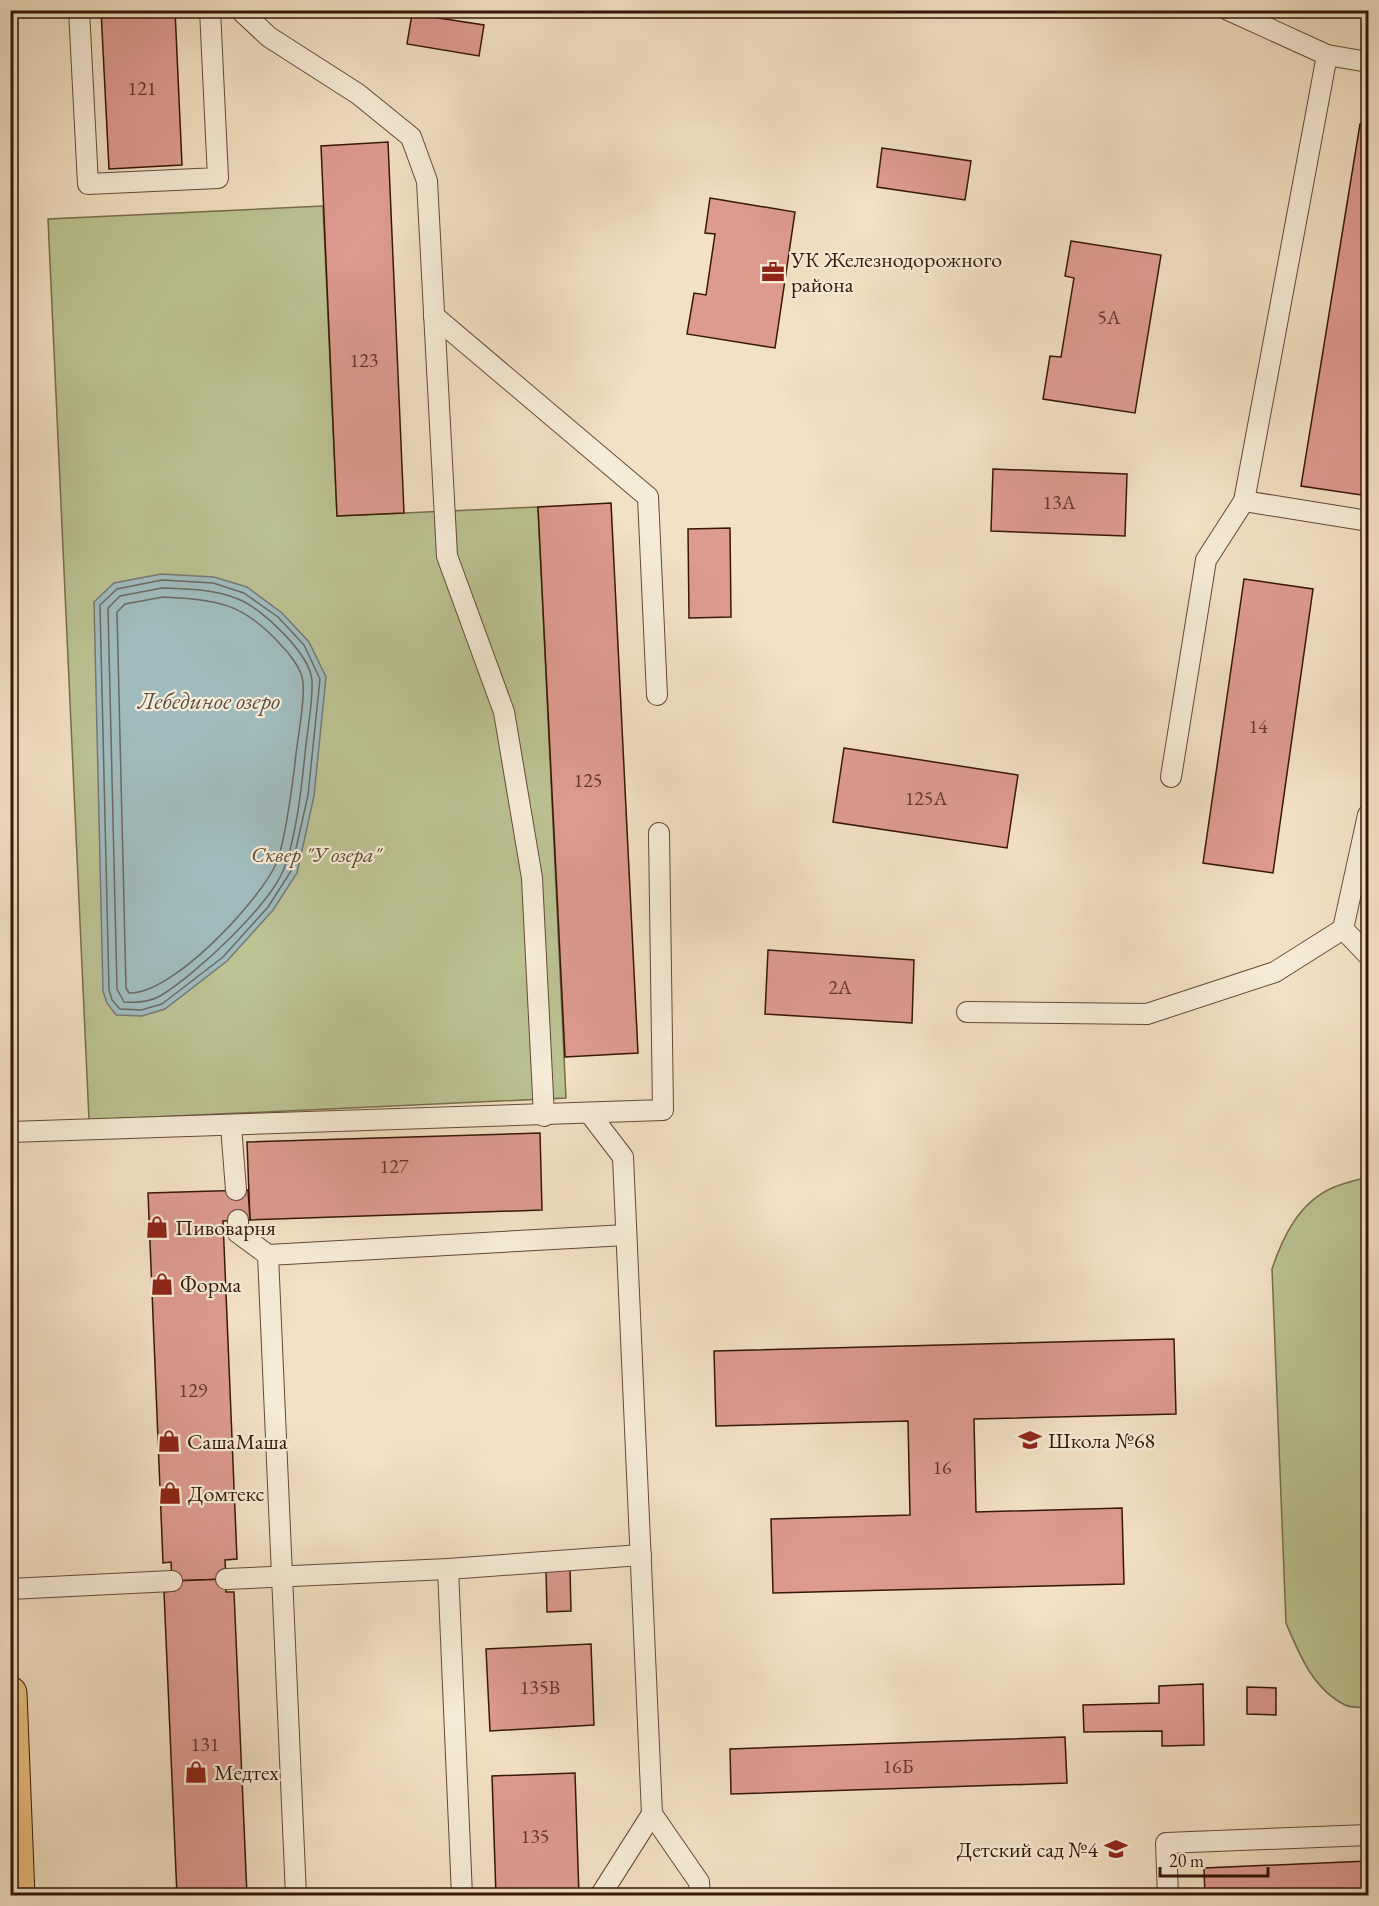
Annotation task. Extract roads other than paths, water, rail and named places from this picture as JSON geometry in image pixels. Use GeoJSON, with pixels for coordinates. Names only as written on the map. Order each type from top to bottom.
{"type":"FeatureCollection","features":[{"type":"Feature","properties":{"kind":"main road"},"geometry":{"type":"LineString","coordinates":[[10,1693],[18,1896]]}},
{"type":"Feature","properties":{"kind":"lane"},"geometry":{"type":"LineString","coordinates":[[79,10],[88,184],[218,178],[210,10]]}},
{"type":"Feature","properties":{"kind":"lane"},"geometry":{"type":"LineString","coordinates":[[240,10],[269,37],[358,94],[411,137],[427,181],[447,556],[504,712],[532,878],[544,1116]]}},
{"type":"Feature","properties":{"kind":"lane"},"geometry":{"type":"LineString","coordinates":[[1228,10],[1327,55],[1368,62]]}},
{"type":"Feature","properties":{"kind":"lane"},"geometry":{"type":"LineString","coordinates":[[1171,777],[1206,560],[1244,501],[1327,55]]}},
{"type":"Feature","properties":{"kind":"lane"},"geometry":{"type":"LineString","coordinates":[[434,316],[648,497],[657,695]]}},
{"type":"Feature","properties":{"kind":"lane"},"geometry":{"type":"LineString","coordinates":[[1244,501],[1368,521]]}},
{"type":"Feature","properties":{"kind":"lane"},"geometry":{"type":"LineString","coordinates":[[967,1012],[1147,1014],[1275,972],[1343,929],[1368,815]]}},
{"type":"Feature","properties":{"kind":"lane"},"geometry":{"type":"LineString","coordinates":[[10,1132],[544,1116],[663,1110],[659,833]]}},
{"type":"Feature","properties":{"kind":"lane"},"geometry":{"type":"LineString","coordinates":[[1343,929],[1368,955]]}},
{"type":"Feature","properties":{"kind":"lane"},"geometry":{"type":"LineString","coordinates":[[590,1114],[623,1157],[652,1814],[699,1882],[700,1896]]}},
{"type":"Feature","properties":{"kind":"lane"},"geometry":{"type":"LineString","coordinates":[[231,1126],[236,1190]]}},
{"type":"Feature","properties":{"kind":"lane"},"geometry":{"type":"LineString","coordinates":[[238,1220],[238,1233],[268,1255],[626,1235]]}},
{"type":"Feature","properties":{"kind":"lane"},"geometry":{"type":"LineString","coordinates":[[268,1255],[296,1896]]}},
{"type":"Feature","properties":{"kind":"lane"},"geometry":{"type":"LineString","coordinates":[[226,1579],[448,1569],[641,1555]]}},
{"type":"Feature","properties":{"kind":"lane"},"geometry":{"type":"LineString","coordinates":[[448,1569],[462,1896]]}},
{"type":"Feature","properties":{"kind":"lane"},"geometry":{"type":"LineString","coordinates":[[10,1589],[172,1581]]}},
{"type":"Feature","properties":{"kind":"lane"},"geometry":{"type":"LineString","coordinates":[[600,1896],[652,1814]]}},
{"type":"Feature","properties":{"kind":"lane"},"geometry":{"type":"LineString","coordinates":[[1168,1896],[1166,1843],[1368,1835]]}},
{"type":"Feature","properties":{"kind":"water","name":"Лебединое озеро"},"geometry":{"type":"Polygon","coordinates":[[[161,574],[214,577],[247,587],[282,613],[309,642],[326,677],[314,796],[297,873],[273,910],[227,961],[165,1009],[142,1016],[116,1015],[107,1003],[103,991],[94,602],[114,583],[161,574]]]}},
{"type":"Feature","properties":{"kind":"place","name":"УК Железнодорожного района"},"geometry":{"type":"Point","coordinates":[773,272]}},
{"type":"Feature","properties":{"kind":"place","name":"Пивоварня"},"geometry":{"type":"Point","coordinates":[157,1227]}},
{"type":"Feature","properties":{"kind":"place","name":"Форма"},"geometry":{"type":"Point","coordinates":[162,1284]}},
{"type":"Feature","properties":{"kind":"place","name":"Школа №68"},"geometry":{"type":"Point","coordinates":[1030,1440]}},
{"type":"Feature","properties":{"kind":"place","name":"СашаМаша"},"geometry":{"type":"Point","coordinates":[169,1441]}},
{"type":"Feature","properties":{"kind":"place","name":"Домтекс"},"geometry":{"type":"Point","coordinates":[170,1493]}},
{"type":"Feature","properties":{"kind":"place","name":"Медтех"},"geometry":{"type":"Point","coordinates":[196,1772]}},
{"type":"Feature","properties":{"kind":"place","name":"Детский сад №4"},"geometry":{"type":"Point","coordinates":[1116,1849]}},
{"type":"Feature","properties":{"kind":"park label","name":"Сквер \"У озера\""},"geometry":{"type":"Point","coordinates":[316,854]}}]}
